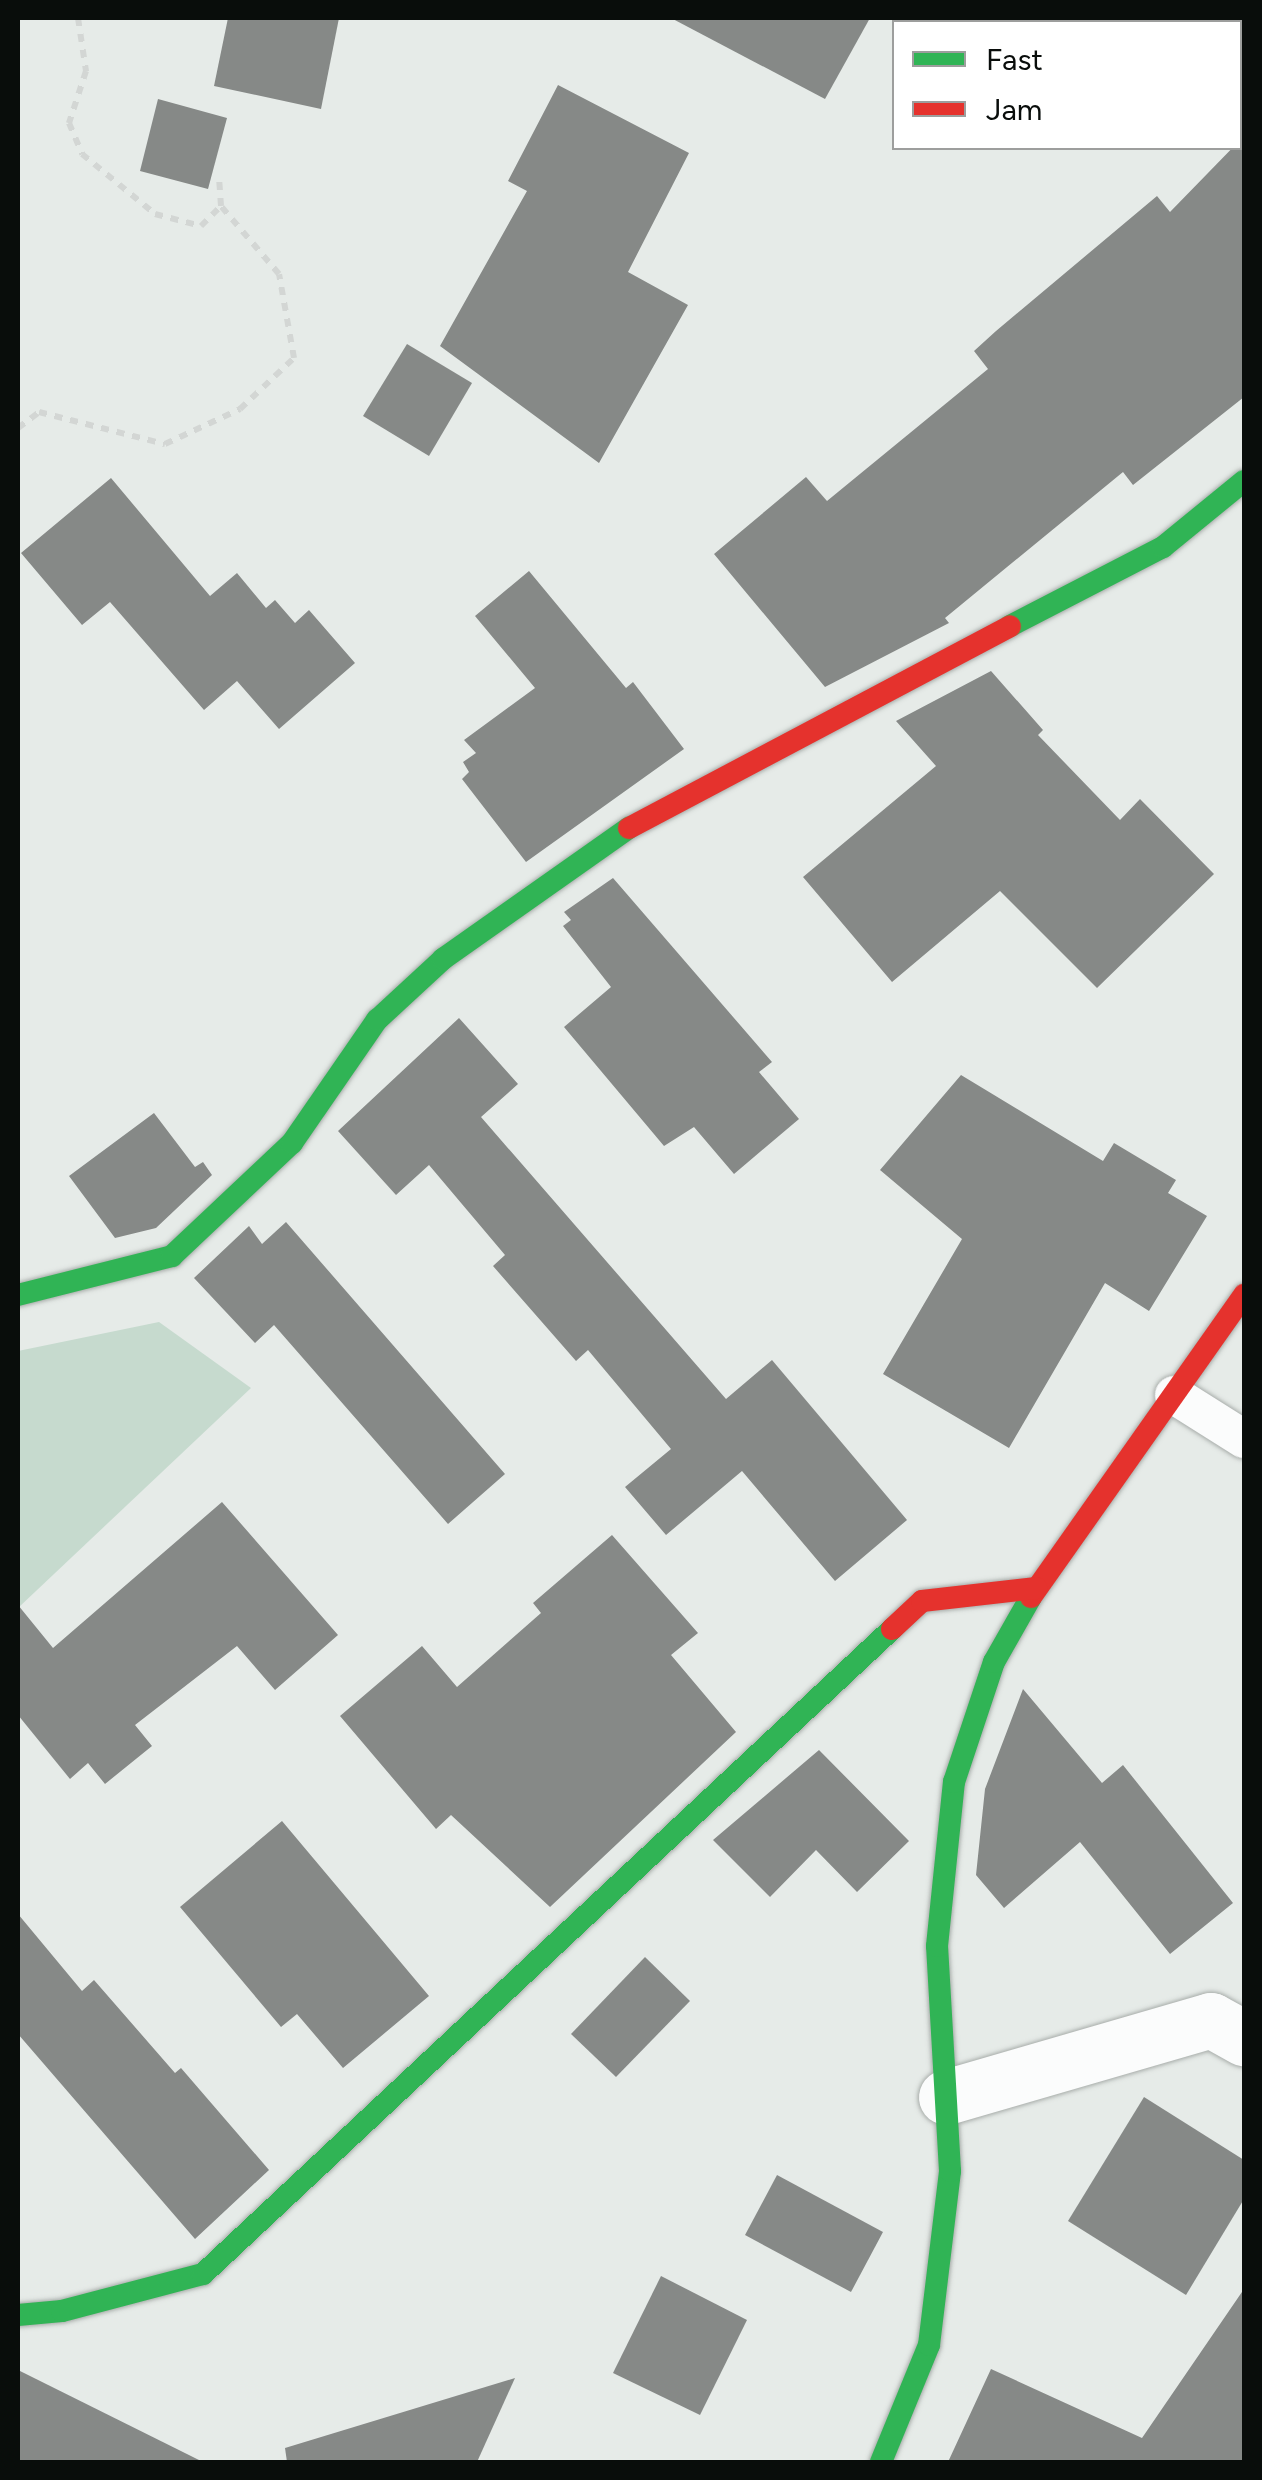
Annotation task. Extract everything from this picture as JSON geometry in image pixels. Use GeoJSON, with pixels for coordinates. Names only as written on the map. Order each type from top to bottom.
{"type":"FeatureCollection","features":[{"type":"Feature","properties":{"kind":"street"},"geometry":{"type":"LineString","coordinates":[[18,1295],[172,1256],[292,1144],[376,1020],[443,959],[655,810],[1163,547],[1244,481]]}},
{"type":"Feature","properties":{"kind":"street"},"geometry":{"type":"LineString","coordinates":[[881,2462],[929,2345],[950,2171],[937,1946],[954,1782],[994,1662],[1036,1588],[1244,1296]]}},
{"type":"Feature","properties":{"kind":"street"},"geometry":{"type":"LineString","coordinates":[[18,2315],[62,2311],[203,2274],[922,1601],[1036,1588]]}},
{"type":"Feature","properties":{"kind":"street"},"geometry":{"type":"LineString","coordinates":[[946,2097],[1211,2020],[1244,2038]]}},
{"type":"Feature","properties":{"kind":"lane"},"geometry":{"type":"LineString","coordinates":[[1174,1395],[1244,1440]]}},
{"type":"Feature","properties":{"kind":"path"},"geometry":{"type":"LineString","coordinates":[[78,18],[86,71],[70,123],[82,154],[155,214],[201,226],[221,206]]}},
{"type":"Feature","properties":{"kind":"path"},"geometry":{"type":"LineString","coordinates":[[18,428],[38,412],[165,444],[240,409],[294,358],[279,274],[221,206],[220,178]]}},
{"type":"Feature","properties":{"kind":"green space"},"geometry":{"type":"Polygon","coordinates":[[[159,1322],[251,1388],[18,1608],[18,1351],[159,1322]]]}},
{"type":"Feature","properties":{"kind":"building"},"geometry":{"type":"Polygon","coordinates":[[[228,18],[339,18],[321,109],[214,86],[228,18]]]}},
{"type":"Feature","properties":{"kind":"building"},"geometry":{"type":"Polygon","coordinates":[[[671,18],[870,18],[825,99],[671,18]]]}},
{"type":"Feature","properties":{"kind":"building"},"geometry":{"type":"Polygon","coordinates":[[[558,85],[689,153],[628,272],[688,305],[599,463],[440,346],[527,191],[508,181],[558,85]]]}},
{"type":"Feature","properties":{"kind":"building"},"geometry":{"type":"Polygon","coordinates":[[[158,99],[227,118],[208,189],[140,171],[158,99]]]}},
{"type":"Feature","properties":{"kind":"building"},"geometry":{"type":"Polygon","coordinates":[[[1242,138],[1244,397],[1133,485],[1123,472],[945,618],[949,623],[825,687],[714,554],[806,477],[827,501],[988,369],[974,351],[996,331],[1157,196],[1170,212],[1230,150],[1242,150],[1242,138]]]}},
{"type":"Feature","properties":{"kind":"building"},"geometry":{"type":"Polygon","coordinates":[[[407,344],[472,383],[429,456],[363,416],[407,344]]]}},
{"type":"Feature","properties":{"kind":"building"},"geometry":{"type":"Polygon","coordinates":[[[111,478],[210,596],[237,573],[266,608],[275,600],[295,623],[309,610],[355,663],[279,729],[237,681],[204,710],[110,602],[82,625],[21,553],[111,478]]]}},
{"type":"Feature","properties":{"kind":"building"},"geometry":{"type":"Polygon","coordinates":[[[529,571],[626,688],[633,682],[684,749],[526,862],[462,779],[469,772],[463,762],[476,753],[464,740],[535,688],[475,616],[529,571]]]}},
{"type":"Feature","properties":{"kind":"building"},"geometry":{"type":"Polygon","coordinates":[[[991,671],[1043,730],[1038,735],[1120,820],[1140,799],[1214,874],[1097,988],[1000,891],[892,982],[803,877],[936,766],[896,721],[991,671]]]}},
{"type":"Feature","properties":{"kind":"building"},"geometry":{"type":"Polygon","coordinates":[[[613,878],[772,1062],[759,1072],[799,1119],[734,1174],[694,1127],[664,1146],[564,1027],[611,987],[563,926],[571,920],[564,912],[613,878]]]}},
{"type":"Feature","properties":{"kind":"building"},"geometry":{"type":"Polygon","coordinates":[[[459,1018],[518,1084],[481,1117],[726,1399],[772,1360],[907,1520],[835,1581],[742,1471],[666,1535],[625,1487],[671,1449],[588,1350],[576,1361],[493,1266],[505,1255],[429,1165],[396,1195],[338,1131],[459,1018]]]}},
{"type":"Feature","properties":{"kind":"building"},"geometry":{"type":"Polygon","coordinates":[[[961,1075],[1103,1161],[1114,1143],[1176,1180],[1168,1193],[1207,1216],[1149,1311],[1105,1283],[1009,1448],[883,1374],[962,1239],[880,1170],[961,1075]]]}},
{"type":"Feature","properties":{"kind":"building"},"geometry":{"type":"Polygon","coordinates":[[[154,1113],[195,1167],[203,1162],[212,1175],[156,1228],[115,1238],[69,1176],[154,1113]]]}},
{"type":"Feature","properties":{"kind":"building"},"geometry":{"type":"Polygon","coordinates":[[[286,1222],[505,1474],[448,1524],[274,1325],[255,1343],[194,1278],[249,1226],[262,1244],[286,1222]]]}},
{"type":"Feature","properties":{"kind":"building"},"geometry":{"type":"Polygon","coordinates":[[[222,1502],[338,1635],[275,1690],[237,1646],[135,1725],[152,1746],[105,1784],[88,1763],[70,1779],[18,1715],[18,1605],[53,1648],[222,1502]]]}},
{"type":"Feature","properties":{"kind":"building"},"geometry":{"type":"Polygon","coordinates":[[[612,1535],[698,1633],[671,1655],[736,1732],[550,1907],[451,1815],[436,1829],[340,1716],[422,1646],[457,1687],[541,1613],[533,1603],[612,1535]]]}},
{"type":"Feature","properties":{"kind":"building"},"geometry":{"type":"Polygon","coordinates":[[[1023,1689],[1102,1783],[1123,1765],[1233,1903],[1170,1954],[1080,1842],[1004,1908],[976,1875],[985,1789],[1023,1689]]]}},
{"type":"Feature","properties":{"kind":"building"},"geometry":{"type":"Polygon","coordinates":[[[819,1750],[909,1841],[857,1892],[816,1850],[770,1897],[713,1840],[819,1750]]]}},
{"type":"Feature","properties":{"kind":"building"},"geometry":{"type":"Polygon","coordinates":[[[282,1821],[429,1996],[343,2068],[297,2014],[281,2027],[180,1907],[282,1821]]]}},
{"type":"Feature","properties":{"kind":"building"},"geometry":{"type":"Polygon","coordinates":[[[18,1914],[82,1991],[94,1980],[175,2073],[181,2068],[269,2170],[195,2239],[18,2034],[18,1914]]]}},
{"type":"Feature","properties":{"kind":"building"},"geometry":{"type":"Polygon","coordinates":[[[645,1957],[690,2001],[616,2077],[571,2034],[645,1957]]]}},
{"type":"Feature","properties":{"kind":"building"},"geometry":{"type":"Polygon","coordinates":[[[1144,2097],[1244,2160],[1244,2199],[1186,2295],[1068,2221],[1144,2097]]]}},
{"type":"Feature","properties":{"kind":"building"},"geometry":{"type":"Polygon","coordinates":[[[777,2175],[883,2232],[851,2292],[745,2235],[777,2175]]]}},
{"type":"Feature","properties":{"kind":"building"},"geometry":{"type":"Polygon","coordinates":[[[661,2276],[747,2320],[700,2415],[613,2373],[661,2276]]]}},
{"type":"Feature","properties":{"kind":"building"},"geometry":{"type":"Polygon","coordinates":[[[1244,2289],[1244,2462],[948,2462],[991,2369],[1142,2438],[1244,2289]]]}},
{"type":"Feature","properties":{"kind":"building"},"geometry":{"type":"Polygon","coordinates":[[[18,2370],[203,2462],[18,2462],[18,2370]]]}},
{"type":"Feature","properties":{"kind":"building"},"geometry":{"type":"Polygon","coordinates":[[[515,2378],[477,2462],[287,2462],[285,2448],[515,2378]]]}},
{"type":"Feature","properties":{"kind":"traffic: fast"},"geometry":{"type":"LineString","coordinates":[[1010,626],[1163,547],[1244,481]]}},
{"type":"Feature","properties":{"kind":"traffic: fast"},"geometry":{"type":"LineString","coordinates":[[18,1295],[172,1256],[292,1143],[377,1020],[443,959],[629,828]]}},
{"type":"Feature","properties":{"kind":"traffic: fast"},"geometry":{"type":"LineString","coordinates":[[881,2462],[929,2345],[950,2171],[937,1946],[954,1782],[994,1662],[1031,1597]]}},
{"type":"Feature","properties":{"kind":"traffic: fast"},"geometry":{"type":"LineString","coordinates":[[18,2315],[62,2311],[203,2274],[892,1629]]}},
{"type":"Feature","properties":{"kind":"traffic: jam"},"geometry":{"type":"LineString","coordinates":[[629,828],[1010,626]]}},
{"type":"Feature","properties":{"kind":"traffic: jam"},"geometry":{"type":"LineString","coordinates":[[1031,1597],[1244,1295]]}},
{"type":"Feature","properties":{"kind":"traffic: jam"},"geometry":{"type":"LineString","coordinates":[[892,1629],[922,1601],[1036,1588]]}}]}
